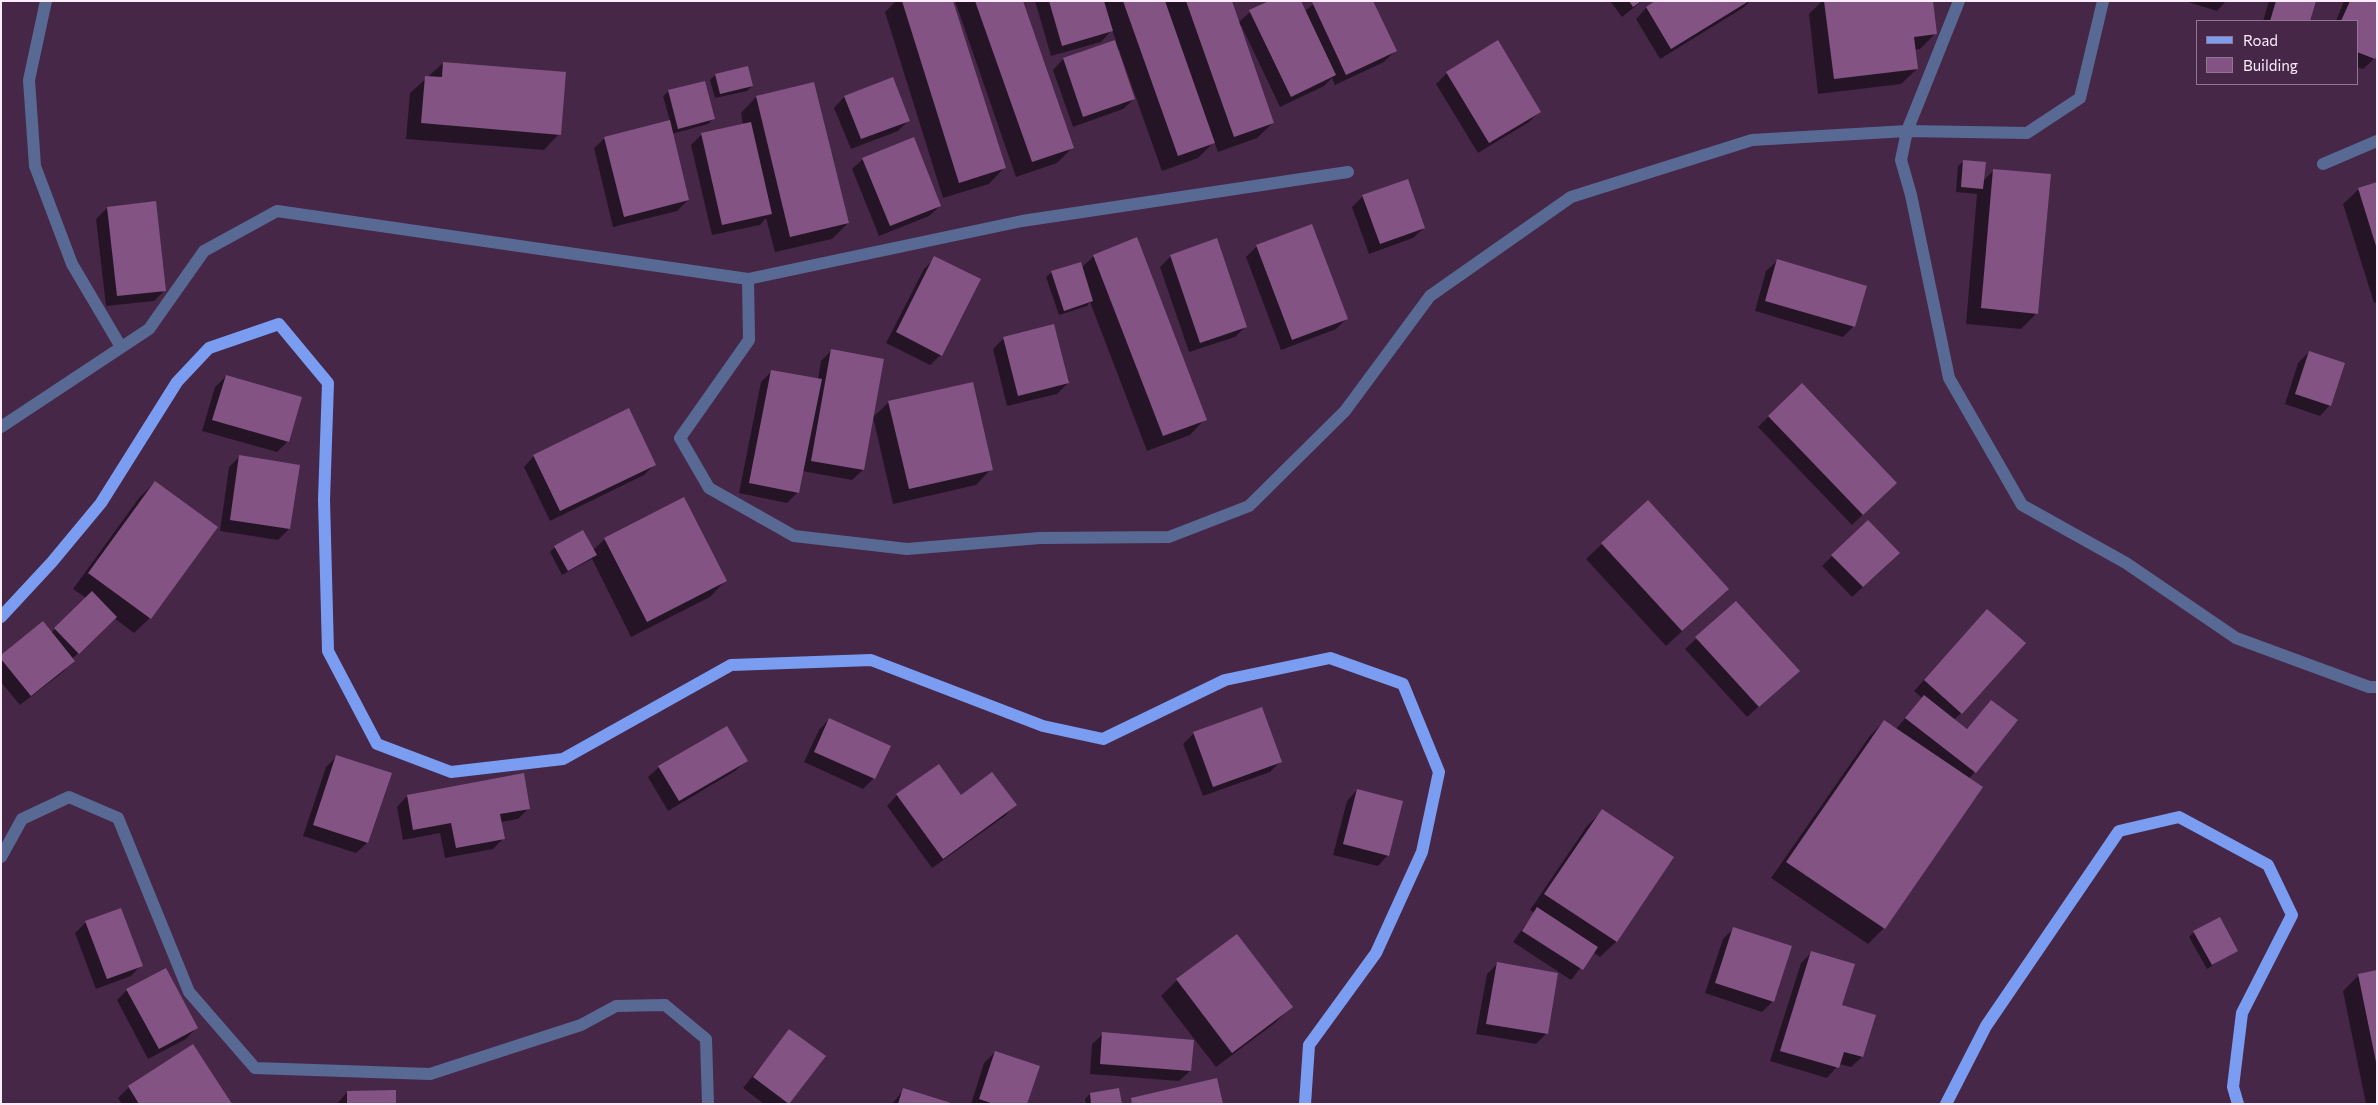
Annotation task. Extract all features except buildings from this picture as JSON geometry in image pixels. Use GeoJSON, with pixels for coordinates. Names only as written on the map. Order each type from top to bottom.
{"type":"FeatureCollection","features":[{"type":"Feature","properties":{"kind":"main road"},"geometry":{"type":"LineString","coordinates":[[1,617],[52,562],[101,503],[183,375],[209,348],[279,324],[328,383],[324,500],[328,651],[378,744],[451,772],[563,759],[731,665],[871,660],[1043,726],[1103,739],[1225,680],[1330,658],[1403,684],[1439,772],[1422,852],[1376,953],[1309,1045],[1305,1104]]}},
{"type":"Feature","properties":{"kind":"main road"},"geometry":{"type":"LineString","coordinates":[[1946,1104],[1986,1026],[2119,832],[2179,817],[2268,865],[2292,915],[2242,1013],[2233,1087],[2238,1104]]}},
{"type":"Feature","properties":{"kind":"street"},"geometry":{"type":"LineString","coordinates":[[46,1],[30,80],[35,166],[72,264],[121,346]]}},
{"type":"Feature","properties":{"kind":"street"},"geometry":{"type":"LineString","coordinates":[[1959,1],[1907,131],[1900,160],[1911,196],[1949,378],[2022,505],[2126,563],[2236,638],[2369,687],[2377,687]]}},
{"type":"Feature","properties":{"kind":"street"},"geometry":{"type":"LineString","coordinates":[[748,278],[749,340],[680,438],[709,488],[794,536],[907,549],[1040,538],[1169,537],[1249,506],[1345,411],[1430,296],[1570,197],[1752,140],[1907,131],[2027,133],[2080,98],[2103,1]]}},
{"type":"Feature","properties":{"kind":"street"},"geometry":{"type":"LineString","coordinates":[[2323,164],[2377,141]]}},
{"type":"Feature","properties":{"kind":"street"},"geometry":{"type":"LineString","coordinates":[[1,427],[149,329],[204,251],[277,211],[748,278],[1022,221],[1348,172]]}},
{"type":"Feature","properties":{"kind":"street"},"geometry":{"type":"LineString","coordinates":[[1,857],[22,819],[69,796],[118,818],[189,992],[255,1068],[430,1074],[581,1024],[616,1006],[665,1004],[706,1039],[708,1104]]}}]}
